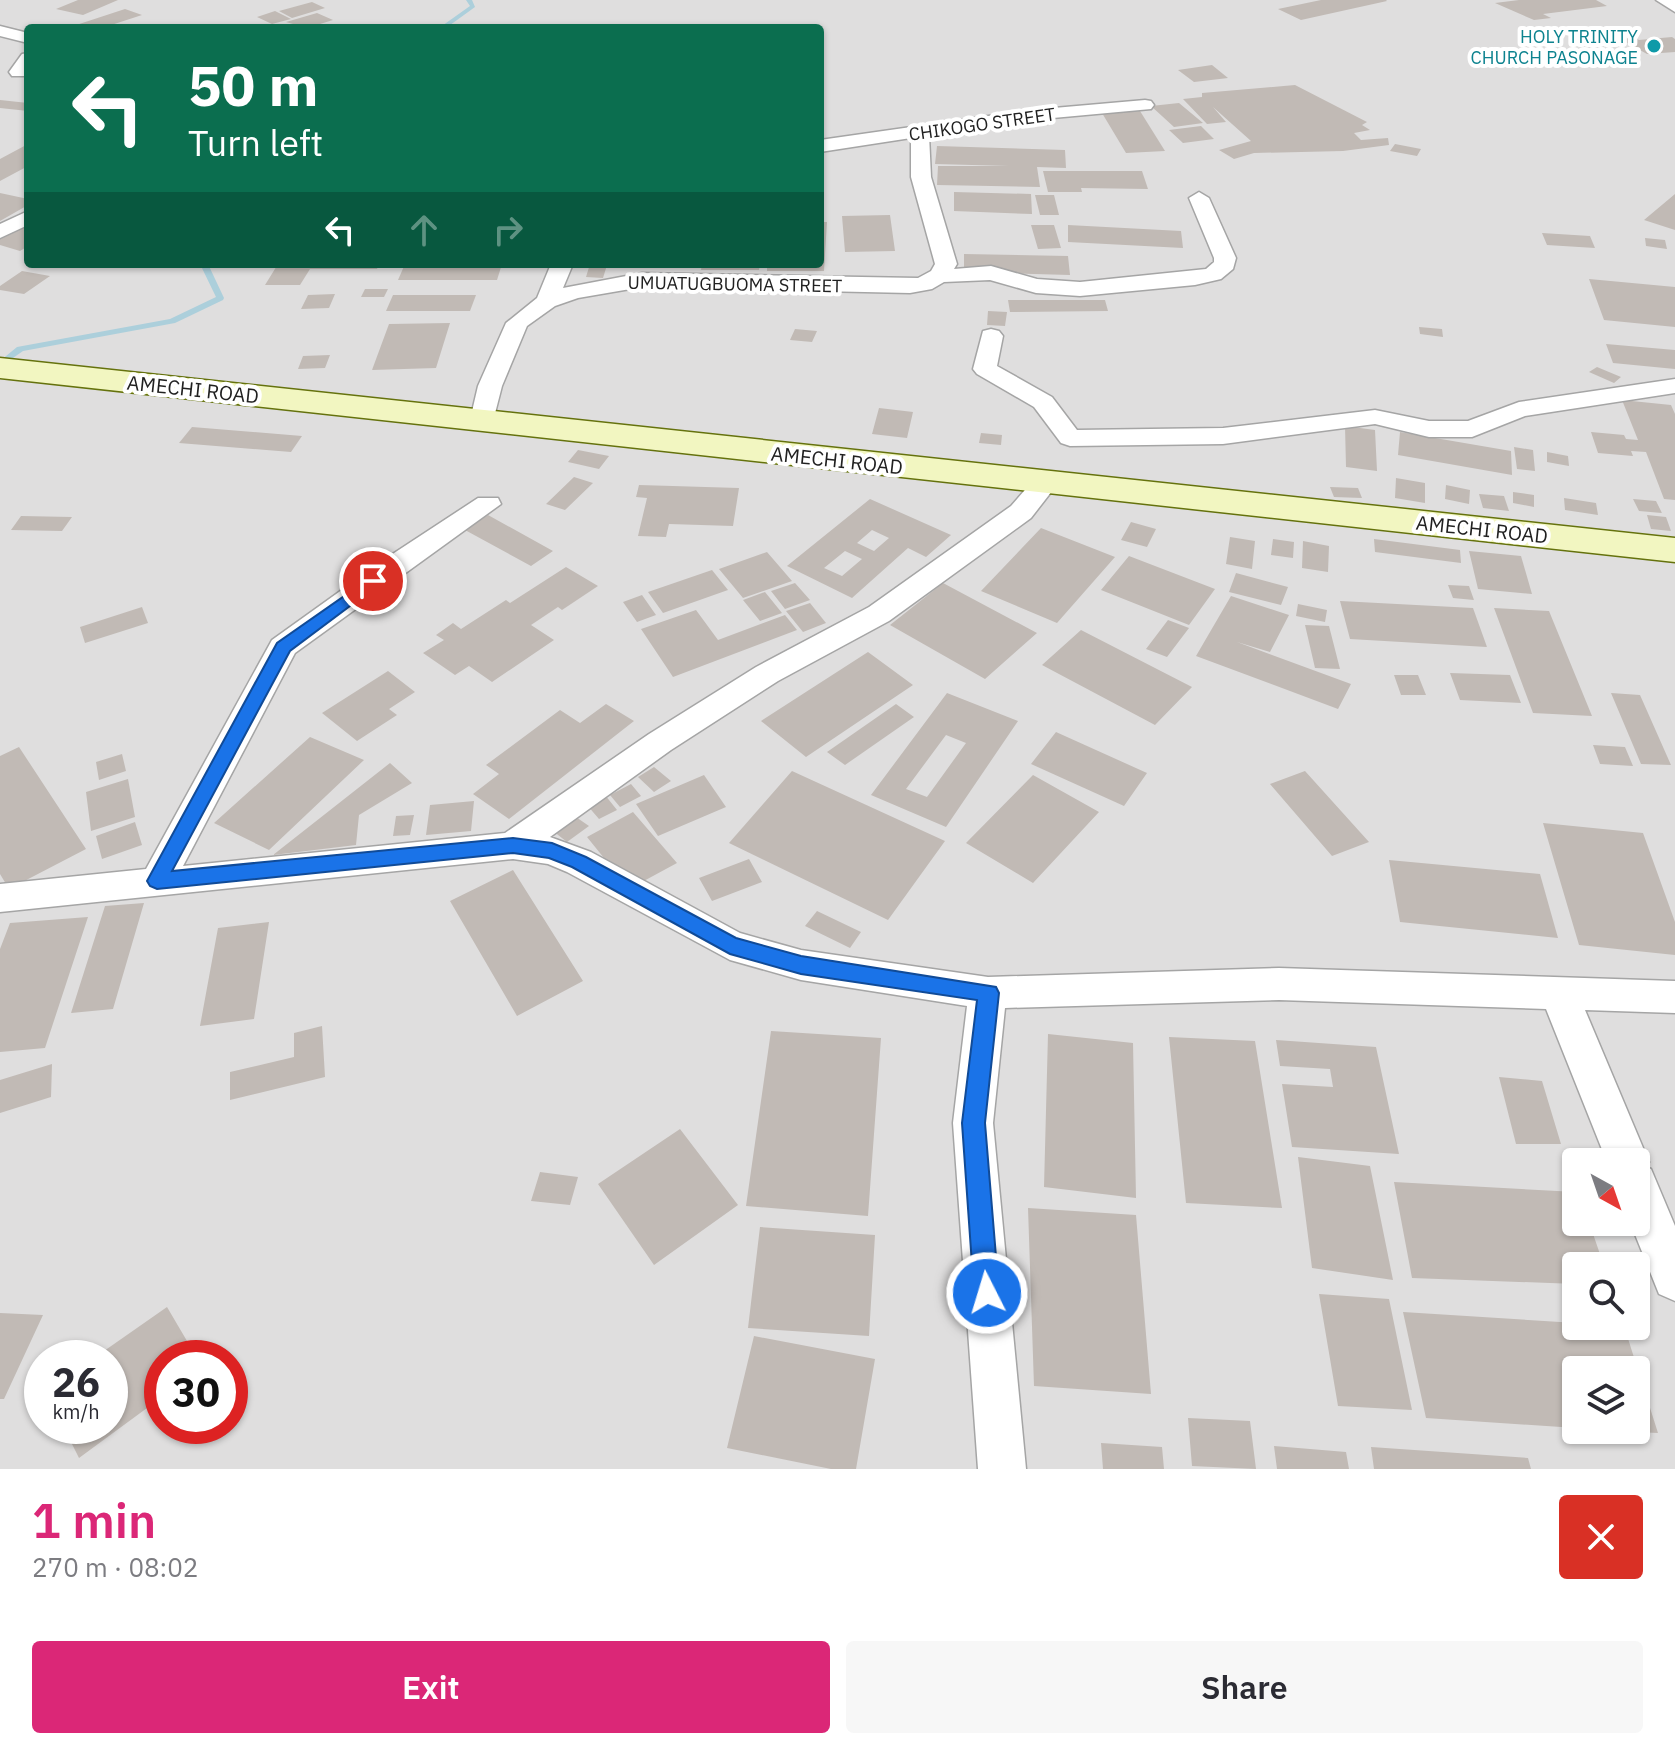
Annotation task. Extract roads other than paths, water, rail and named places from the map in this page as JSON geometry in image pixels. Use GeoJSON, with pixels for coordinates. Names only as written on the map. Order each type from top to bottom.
{"type":"FeatureCollection","features":[{"type":"Feature","properties":{"kind":"main road","name":"AMECHI ROAD"},"geometry":{"type":"LineString","coordinates":[[0,368],[1675,550]]}},
{"type":"Feature","properties":{"kind":"street"},"geometry":{"type":"LineString","coordinates":[[1664,0],[1675,7]]}},
{"type":"Feature","properties":{"kind":"street"},"geometry":{"type":"LineString","coordinates":[[0,31],[24,37]]}},
{"type":"Feature","properties":{"kind":"street","name":"CHIKOGO STREET"},"geometry":{"type":"LineString","coordinates":[[824,145],[1031,115],[1145,105]]}},
{"type":"Feature","properties":{"kind":"street"},"geometry":{"type":"LineString","coordinates":[[920,133],[921,177],[946,264],[940,275]]}},
{"type":"Feature","properties":{"kind":"street","name":"UMUATUGBUOMA STREET"},"geometry":{"type":"LineString","coordinates":[[483,420],[490,386],[503,361],[511,333],[525,315],[547,301],[585,289],[642,280],[910,286],[924,284],[940,275],[1002,274],[1036,286],[1080,289],[1176,281],[1213,274],[1225,264],[1199,198]]}},
{"type":"Feature","properties":{"kind":"street"},"geometry":{"type":"LineString","coordinates":[[0,232],[24,219]]}},
{"type":"Feature","properties":{"kind":"street"},"geometry":{"type":"LineString","coordinates":[[547,301],[560,268]]}},
{"type":"Feature","properties":{"kind":"street"},"geometry":{"type":"LineString","coordinates":[[991,336],[985,369],[1043,402],[1070,438],[1223,436],[1375,417],[1429,429],[1472,429],[1519,409],[1675,386]]}},
{"type":"Feature","properties":{"kind":"street"},"geometry":{"type":"LineString","coordinates":[[513,846],[660,742],[767,674],[879,614],[1021,512],[1046,482]]}},
{"type":"Feature","properties":{"kind":"street"},"geometry":{"type":"LineString","coordinates":[[157,881],[283,647],[395,565],[488,504]]}},
{"type":"Feature","properties":{"kind":"street"},"geometry":{"type":"LineString","coordinates":[[0,898],[513,846],[552,851],[579,862],[730,945],[801,965],[988,993],[1279,984],[1675,997]]}},
{"type":"Feature","properties":{"kind":"street"},"geometry":{"type":"LineString","coordinates":[[988,993],[973,1123],[1002,1469]]}},
{"type":"Feature","properties":{"kind":"street"},"geometry":{"type":"LineString","coordinates":[[1559,993],[1622,1148]]}},
{"type":"Feature","properties":{"kind":"street"},"geometry":{"type":"LineString","coordinates":[[1650,1217],[1675,1279]]}},
{"type":"Feature","properties":{"kind":"waterway"},"geometry":{"type":"LineString","coordinates":[[448,24],[473,6],[469,0]]}},
{"type":"Feature","properties":{"kind":"waterway"},"geometry":{"type":"LineString","coordinates":[[0,365],[20,349],[172,321],[220,298],[206,268]]}},
{"type":"Feature","properties":{"kind":"place","name":"HOLY TRINITY CHURCH PASONAGE"},"geometry":{"type":"Point","coordinates":[1654,46]}}]}
